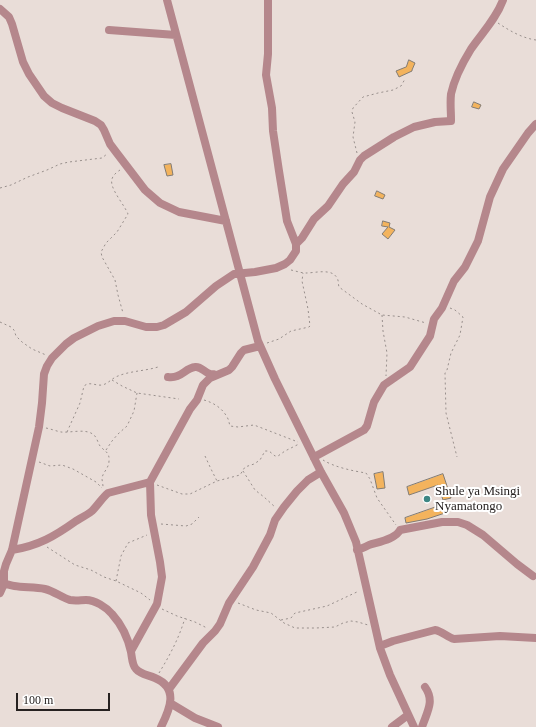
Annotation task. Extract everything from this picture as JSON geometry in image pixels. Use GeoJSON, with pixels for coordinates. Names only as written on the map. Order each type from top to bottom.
{"type":"FeatureCollection","features":[{"type":"Feature","properties":{"kind":"street"},"geometry":{"type":"LineString","coordinates":[[167,0],[260,346],[321,472],[344,513],[356,542],[380,648],[390,675],[414,727]]}},
{"type":"Feature","properties":{"kind":"street"},"geometry":{"type":"LineString","coordinates":[[0,593],[7,560],[12,550],[39,427],[44,374],[52,358],[74,338],[98,326],[114,321],[125,321],[146,327],[160,326],[186,312],[221,282],[234,274],[276,268],[285,264],[294,256],[296,244],[285,211],[274,139],[272,108],[266,75],[268,49],[268,0]]}},
{"type":"Feature","properties":{"kind":"street"},"geometry":{"type":"LineString","coordinates":[[296,244],[314,220],[328,206],[343,184],[354,172],[364,156],[394,137],[414,127],[435,122],[450,122],[451,98],[454,85],[467,56],[493,19],[502,0]]}},
{"type":"Feature","properties":{"kind":"street"},"geometry":{"type":"LineString","coordinates":[[0,10],[8,17],[12,24],[23,62],[29,74],[44,96],[52,103],[101,125],[112,147],[126,166],[145,190],[160,203],[179,212],[226,221]]}},
{"type":"Feature","properties":{"kind":"street"},"geometry":{"type":"LineString","coordinates":[[109,30],[176,35]]}},
{"type":"Feature","properties":{"kind":"street"},"geometry":{"type":"LineString","coordinates":[[315,457],[366,428],[374,402],[386,384],[412,364],[430,336],[434,320],[444,305],[454,281],[465,266],[478,241],[490,197],[503,169],[536,124]]}},
{"type":"Feature","properties":{"kind":"street"},"geometry":{"type":"LineString","coordinates":[[131,651],[157,604],[162,577],[151,515],[150,482],[186,416],[198,398],[206,381],[229,370],[244,350],[260,346]]}},
{"type":"Feature","properties":{"kind":"street"},"geometry":{"type":"LineString","coordinates":[[168,377],[179,376],[194,367],[198,367],[209,374],[216,375]]}},
{"type":"Feature","properties":{"kind":"street"},"geometry":{"type":"LineString","coordinates":[[169,689],[203,643],[220,624],[228,606],[253,567],[280,512],[290,498],[308,480],[321,472]]}},
{"type":"Feature","properties":{"kind":"street"},"geometry":{"type":"LineString","coordinates":[[12,550],[40,542],[61,532],[92,510],[108,493],[150,482]]}},
{"type":"Feature","properties":{"kind":"street"},"geometry":{"type":"LineString","coordinates":[[357,550],[393,537],[399,534],[400,530],[442,522],[458,522],[467,525],[483,535],[533,576]]}},
{"type":"Feature","properties":{"kind":"street"},"geometry":{"type":"LineString","coordinates":[[2,583],[16,587],[46,589],[72,600],[94,601],[111,613],[126,636],[134,666],[137,671],[165,684],[169,689],[170,703],[162,727]]}},
{"type":"Feature","properties":{"kind":"street"},"geometry":{"type":"LineString","coordinates":[[380,648],[380,646],[392,641],[435,630],[454,639],[500,636],[536,638]]}},
{"type":"Feature","properties":{"kind":"street"},"geometry":{"type":"LineString","coordinates":[[422,727],[430,700],[429,693],[424,687]]}},
{"type":"Feature","properties":{"kind":"street"},"geometry":{"type":"LineString","coordinates":[[170,703],[195,718],[218,727]]}},
{"type":"Feature","properties":{"kind":"street"},"geometry":{"type":"LineString","coordinates":[[392,727],[408,715]]}},
{"type":"Feature","properties":{"kind":"path"},"geometry":{"type":"LineString","coordinates":[[493,19],[521,36],[536,40]]}},
{"type":"Feature","properties":{"kind":"path"},"geometry":{"type":"LineString","coordinates":[[358,165],[354,137],[355,120],[352,109],[362,97],[393,90],[401,86],[405,79]]}},
{"type":"Feature","properties":{"kind":"path"},"geometry":{"type":"LineString","coordinates":[[0,188],[69,162],[102,158],[112,147]]}},
{"type":"Feature","properties":{"kind":"path"},"geometry":{"type":"LineString","coordinates":[[125,321],[115,280],[102,257],[101,252],[106,243],[117,232],[128,214],[113,190],[111,183],[112,177],[126,166]]}},
{"type":"Feature","properties":{"kind":"path"},"geometry":{"type":"LineString","coordinates":[[290,270],[303,273],[324,272],[333,274],[337,278],[339,287],[362,304],[382,315],[405,317],[432,325]]}},
{"type":"Feature","properties":{"kind":"path"},"geometry":{"type":"LineString","coordinates":[[260,346],[279,339],[291,331],[309,327],[308,309],[302,281],[303,273]]}},
{"type":"Feature","properties":{"kind":"path"},"geometry":{"type":"LineString","coordinates":[[444,305],[455,310],[463,317],[460,335],[451,353],[445,373],[446,413],[457,456]]}},
{"type":"Feature","properties":{"kind":"path"},"geometry":{"type":"LineString","coordinates":[[382,315],[387,353],[386,384]]}},
{"type":"Feature","properties":{"kind":"path"},"geometry":{"type":"LineString","coordinates":[[0,322],[11,327],[16,336],[32,349],[52,358]]}},
{"type":"Feature","properties":{"kind":"path"},"geometry":{"type":"LineString","coordinates":[[67,432],[80,403],[84,386],[90,384],[103,385],[119,375],[158,368]]}},
{"type":"Feature","properties":{"kind":"path"},"geometry":{"type":"LineString","coordinates":[[112,379],[122,386],[137,393],[179,399]]}},
{"type":"Feature","properties":{"kind":"path"},"geometry":{"type":"LineString","coordinates":[[106,450],[118,434],[127,426],[134,411],[137,393]]}},
{"type":"Feature","properties":{"kind":"path"},"geometry":{"type":"LineString","coordinates":[[150,482],[190,494],[217,481],[238,476],[242,473],[245,467],[260,460],[265,452],[269,451],[275,456],[278,456],[300,443],[254,425],[238,427],[230,426],[228,418],[222,409],[213,403],[198,398]]}},
{"type":"Feature","properties":{"kind":"path"},"geometry":{"type":"LineString","coordinates":[[32,459],[50,466],[62,465],[73,469],[96,482],[104,490],[102,476],[109,463],[109,458],[106,450],[102,448],[97,438],[93,434],[86,432],[63,432],[39,427]]}},
{"type":"Feature","properties":{"kind":"path"},"geometry":{"type":"LineString","coordinates":[[205,456],[217,481]]}},
{"type":"Feature","properties":{"kind":"path"},"geometry":{"type":"LineString","coordinates":[[315,457],[331,464],[357,472],[366,473],[370,479],[377,498],[400,530]]}},
{"type":"Feature","properties":{"kind":"path"},"geometry":{"type":"LineString","coordinates":[[243,470],[255,490],[280,512]]}},
{"type":"Feature","properties":{"kind":"path"},"geometry":{"type":"LineString","coordinates":[[116,581],[121,556],[128,543],[148,535],[153,527],[170,524],[186,526],[192,524],[199,517]]}},
{"type":"Feature","properties":{"kind":"path"},"geometry":{"type":"LineString","coordinates":[[40,542],[75,565],[116,581],[141,594],[164,610],[215,631]]}},
{"type":"Feature","properties":{"kind":"path"},"geometry":{"type":"LineString","coordinates":[[280,620],[291,618],[295,613],[327,606],[355,592],[367,589]]}},
{"type":"Feature","properties":{"kind":"path"},"geometry":{"type":"LineString","coordinates":[[228,606],[238,603],[256,610],[271,613],[289,626],[295,628],[335,627],[345,622],[355,621],[375,628]]}},
{"type":"Feature","properties":{"kind":"path"},"geometry":{"type":"LineString","coordinates":[[156,679],[176,642],[185,618]]}},
{"type":"Feature","properties":{"kind":"building"},"geometry":{"type":"Polygon","coordinates":[[[409,60],[415,63],[412,71],[399,77],[396,71],[406,67],[409,60]]]}},
{"type":"Feature","properties":{"kind":"building"},"geometry":{"type":"Polygon","coordinates":[[[474,102],[481,105],[479,109],[472,107],[474,102]]]}},
{"type":"Feature","properties":{"kind":"building"},"geometry":{"type":"Polygon","coordinates":[[[171,164],[173,175],[167,176],[164,165],[171,164]]]}},
{"type":"Feature","properties":{"kind":"building"},"geometry":{"type":"Polygon","coordinates":[[[377,191],[385,195],[383,199],[375,196],[377,191]]]}},
{"type":"Feature","properties":{"kind":"building"},"geometry":{"type":"Polygon","coordinates":[[[383,221],[390,223],[389,227],[395,230],[388,239],[382,234],[388,227],[382,226],[383,221]]]}},
{"type":"Feature","properties":{"kind":"building"},"geometry":{"type":"Polygon","coordinates":[[[383,472],[385,488],[377,489],[374,474],[383,472]]]}},
{"type":"Feature","properties":{"kind":"building"},"geometry":{"type":"Polygon","coordinates":[[[443,474],[451,498],[443,500],[438,485],[409,495],[407,487],[443,474]]]}},
{"type":"Feature","properties":{"kind":"building"},"geometry":{"type":"Polygon","coordinates":[[[445,504],[448,512],[427,519],[406,523],[405,518],[445,504]]]}},
{"type":"Feature","properties":{"kind":"place","name":"Shule ya Msingi Nyamatongo"},"geometry":{"type":"Point","coordinates":[427,499]}}]}
